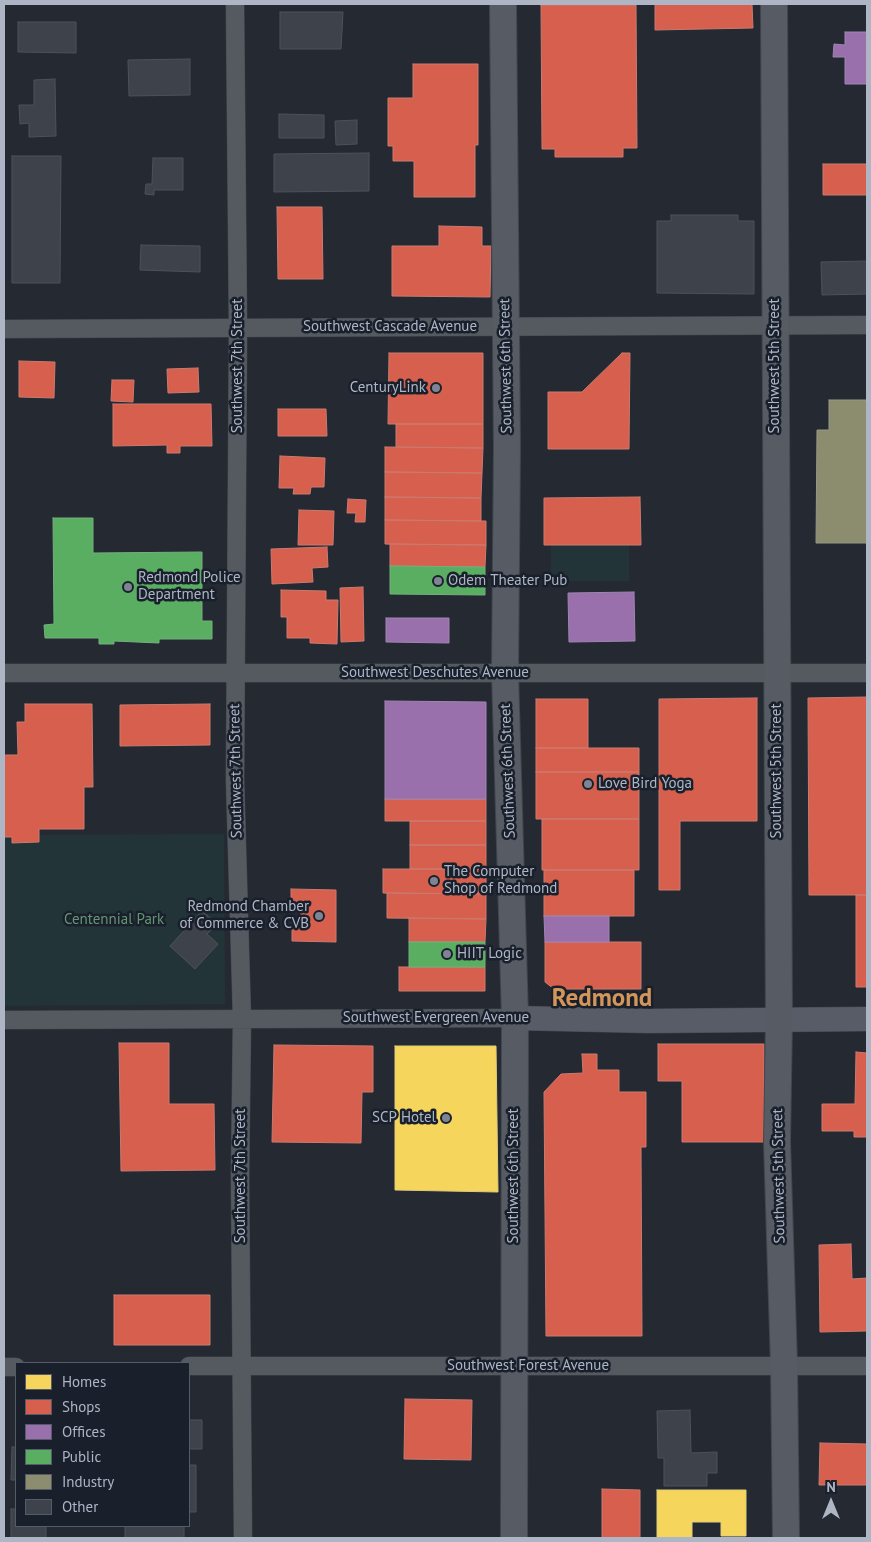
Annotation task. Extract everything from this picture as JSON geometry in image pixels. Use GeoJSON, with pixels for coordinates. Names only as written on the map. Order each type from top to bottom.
{"type":"FeatureCollection","features":[{"type":"Feature","properties":{"kind":"main road","name":"Southwest 6th Street"},"geometry":{"type":"LineString","coordinates":[[503,4],[506,326],[505,673],[515,1018],[514,1538]]}},
{"type":"Feature","properties":{"kind":"main road","name":"Southwest 5th Street"},"geometry":{"type":"LineString","coordinates":[[774,4],[779,1019],[777,1142],[784,1366],[786,1538]]}},
{"type":"Feature","properties":{"kind":"main road","name":"Southwest Evergreen Avenue"},"geometry":{"type":"LineString","coordinates":[[515,1018],[648,1021],[867,1019]]}},
{"type":"Feature","properties":{"kind":"street","name":"Southwest 7th Street"},"geometry":{"type":"LineString","coordinates":[[235,4],[238,328],[235,780],[242,1019],[240,1177],[244,1538]]}},
{"type":"Feature","properties":{"kind":"street","name":"Southwest Cascade Avenue"},"geometry":{"type":"LineString","coordinates":[[4,329],[867,324]]}},
{"type":"Feature","properties":{"kind":"street","name":"Southwest Deschutes Avenue"},"geometry":{"type":"LineString","coordinates":[[4,673],[867,673]]}},
{"type":"Feature","properties":{"kind":"street","name":"Southwest Evergreen Avenue"},"geometry":{"type":"LineString","coordinates":[[4,1020],[515,1018]]}},
{"type":"Feature","properties":{"kind":"street","name":"Southwest Forest Avenue"},"geometry":{"type":"LineString","coordinates":[[190,1366],[867,1366]]}},
{"type":"Feature","properties":{"kind":"green space"},"geometry":{"type":"Polygon","coordinates":[[[551,545],[629,545],[629,581],[551,581],[551,545]]]}},
{"type":"Feature","properties":{"kind":"green space","name":"Centennial Park"},"geometry":{"type":"Polygon","coordinates":[[[224,834],[225,1004],[4,1006],[4,835],[224,834]]]}},
{"type":"Feature","properties":{"kind":"building: Homes","name":"SCP Hotel"},"geometry":{"type":"Polygon","coordinates":[[[395,1046],[496,1046],[498,1192],[395,1190],[395,1046]]]}},
{"type":"Feature","properties":{"kind":"building: Homes"},"geometry":{"type":"Polygon","coordinates":[[[657,1490],[746,1490],[746,1536],[721,1536],[721,1522],[692,1522],[692,1538],[657,1538],[657,1490]]]}},
{"type":"Feature","properties":{"kind":"building: Shops"},"geometry":{"type":"Polygon","coordinates":[[[655,4],[752,4],[753,28],[655,30],[655,4]]]}},
{"type":"Feature","properties":{"kind":"building: Shops"},"geometry":{"type":"Polygon","coordinates":[[[541,5],[636,5],[637,148],[623,148],[623,157],[555,157],[555,149],[542,149],[541,5]]]}},
{"type":"Feature","properties":{"kind":"building: Shops"},"geometry":{"type":"Polygon","coordinates":[[[413,64],[478,64],[478,145],[475,145],[475,197],[414,197],[414,161],[393,161],[393,146],[388,146],[388,98],[413,98],[413,64]]]}},
{"type":"Feature","properties":{"kind":"building: Shops"},"geometry":{"type":"Polygon","coordinates":[[[823,164],[867,164],[867,195],[823,195],[823,164]]]}},
{"type":"Feature","properties":{"kind":"building: Shops"},"geometry":{"type":"Polygon","coordinates":[[[277,207],[322,207],[323,279],[278,279],[277,207]]]}},
{"type":"Feature","properties":{"kind":"building: Shops"},"geometry":{"type":"Polygon","coordinates":[[[439,226],[482,227],[482,246],[491,246],[490,297],[392,296],[392,246],[439,246],[439,226]]]}},
{"type":"Feature","properties":{"kind":"building: Shops","name":"CenturyLink"},"geometry":{"type":"Polygon","coordinates":[[[389,353],[483,353],[483,424],[388,424],[389,353]]]}},
{"type":"Feature","properties":{"kind":"building: Shops"},"geometry":{"type":"Polygon","coordinates":[[[622,353],[630,353],[629,449],[548,449],[548,392],[582,392],[622,353]]]}},
{"type":"Feature","properties":{"kind":"building: Shops"},"geometry":{"type":"Polygon","coordinates":[[[19,361],[55,362],[54,398],[19,397],[19,361]]]}},
{"type":"Feature","properties":{"kind":"building: Shops"},"geometry":{"type":"Polygon","coordinates":[[[198,368],[199,392],[168,393],[167,369],[198,368]]]}},
{"type":"Feature","properties":{"kind":"building: Shops"},"geometry":{"type":"Polygon","coordinates":[[[112,380],[134,380],[133,402],[111,401],[112,380]]]}},
{"type":"Feature","properties":{"kind":"building: Shops"},"geometry":{"type":"Polygon","coordinates":[[[113,404],[211,404],[212,446],[180,446],[180,453],[167,453],[167,445],[113,446],[113,404]]]}},
{"type":"Feature","properties":{"kind":"building: Shops"},"geometry":{"type":"Polygon","coordinates":[[[278,409],[326,409],[327,436],[278,436],[278,409]]]}},
{"type":"Feature","properties":{"kind":"building: Shops"},"geometry":{"type":"Polygon","coordinates":[[[396,424],[483,424],[483,448],[396,447],[396,424]]]}},
{"type":"Feature","properties":{"kind":"building: Shops"},"geometry":{"type":"Polygon","coordinates":[[[385,447],[483,448],[482,473],[385,472],[385,447]]]}},
{"type":"Feature","properties":{"kind":"building: Shops"},"geometry":{"type":"Polygon","coordinates":[[[280,456],[325,458],[324,487],[311,487],[310,494],[293,494],[294,488],[279,488],[280,456]]]}},
{"type":"Feature","properties":{"kind":"building: Shops"},"geometry":{"type":"Polygon","coordinates":[[[385,472],[482,473],[481,498],[385,497],[385,472]]]}},
{"type":"Feature","properties":{"kind":"building: Shops"},"geometry":{"type":"Polygon","coordinates":[[[385,497],[481,498],[481,521],[385,520],[385,497]]]}},
{"type":"Feature","properties":{"kind":"building: Shops"},"geometry":{"type":"Polygon","coordinates":[[[640,497],[641,545],[544,545],[544,498],[640,497]]]}},
{"type":"Feature","properties":{"kind":"building: Shops"},"geometry":{"type":"Polygon","coordinates":[[[348,499],[366,500],[365,522],[355,522],[356,513],[347,513],[348,499]]]}},
{"type":"Feature","properties":{"kind":"building: Shops"},"geometry":{"type":"Polygon","coordinates":[[[299,510],[334,511],[333,545],[298,545],[299,510]]]}},
{"type":"Feature","properties":{"kind":"building: Shops"},"geometry":{"type":"Polygon","coordinates":[[[385,520],[486,521],[486,545],[385,544],[385,520]]]}},
{"type":"Feature","properties":{"kind":"building: Shops"},"geometry":{"type":"Polygon","coordinates":[[[390,544],[486,545],[485,567],[390,566],[390,544]]]}},
{"type":"Feature","properties":{"kind":"building: Shops"},"geometry":{"type":"Polygon","coordinates":[[[327,547],[328,567],[312,568],[313,582],[272,584],[271,549],[327,547]]]}},
{"type":"Feature","properties":{"kind":"building: Shops"},"geometry":{"type":"Polygon","coordinates":[[[363,587],[364,641],[341,642],[340,588],[363,587]]]}},
{"type":"Feature","properties":{"kind":"building: Shops"},"geometry":{"type":"Polygon","coordinates":[[[281,590],[326,591],[326,600],[338,600],[337,644],[310,643],[310,638],[287,638],[287,617],[281,617],[281,590]]]}},
{"type":"Feature","properties":{"kind":"building: Shops"},"geometry":{"type":"Polygon","coordinates":[[[867,697],[867,895],[809,895],[808,698],[867,697]]]}},
{"type":"Feature","properties":{"kind":"building: Shops"},"geometry":{"type":"Polygon","coordinates":[[[757,698],[757,821],[680,821],[680,890],[659,890],[659,699],[757,698]]]}},
{"type":"Feature","properties":{"kind":"building: Shops"},"geometry":{"type":"Polygon","coordinates":[[[536,699],[588,699],[588,748],[536,748],[536,699]]]}},
{"type":"Feature","properties":{"kind":"building: Shops"},"geometry":{"type":"Polygon","coordinates":[[[25,704],[92,704],[93,787],[84,787],[84,829],[39,829],[39,842],[12,843],[12,837],[4,837],[4,755],[18,755],[17,722],[25,722],[25,704]]]}},
{"type":"Feature","properties":{"kind":"building: Shops"},"geometry":{"type":"Polygon","coordinates":[[[210,704],[210,745],[120,746],[120,705],[210,704]]]}},
{"type":"Feature","properties":{"kind":"building: Shops"},"geometry":{"type":"Polygon","coordinates":[[[536,748],[639,748],[639,772],[536,772],[536,748]]]}},
{"type":"Feature","properties":{"kind":"building: Shops"},"geometry":{"type":"Polygon","coordinates":[[[536,772],[639,772],[639,819],[536,819],[536,772]]]}},
{"type":"Feature","properties":{"kind":"building: Shops"},"geometry":{"type":"Polygon","coordinates":[[[385,799],[486,799],[486,821],[385,821],[385,799]]]}},
{"type":"Feature","properties":{"kind":"building: Shops"},"geometry":{"type":"Polygon","coordinates":[[[542,819],[639,819],[639,870],[542,870],[542,819]]]}},
{"type":"Feature","properties":{"kind":"building: Shops"},"geometry":{"type":"Polygon","coordinates":[[[410,821],[486,821],[486,845],[410,845],[410,821]]]}},
{"type":"Feature","properties":{"kind":"building: Shops"},"geometry":{"type":"Polygon","coordinates":[[[410,845],[486,845],[486,869],[410,869],[410,845]]]}},
{"type":"Feature","properties":{"kind":"building: Shops","name":"The Computer Shop of Redmond"},"geometry":{"type":"Polygon","coordinates":[[[383,869],[486,869],[486,894],[383,893],[383,869]]]}},
{"type":"Feature","properties":{"kind":"building: Shops"},"geometry":{"type":"Polygon","coordinates":[[[544,870],[634,870],[634,916],[544,916],[544,870]]]}},
{"type":"Feature","properties":{"kind":"building: Shops","name":"Redmond Chamber of Commerce & CVB"},"geometry":{"type":"Polygon","coordinates":[[[291,889],[336,890],[336,942],[292,941],[292,919],[301,920],[301,912],[291,911],[291,889]]]}},
{"type":"Feature","properties":{"kind":"building: Shops"},"geometry":{"type":"Polygon","coordinates":[[[387,893],[486,894],[486,919],[387,918],[387,893]]]}},
{"type":"Feature","properties":{"kind":"building: Shops"},"geometry":{"type":"Polygon","coordinates":[[[856,895],[867,895],[867,987],[856,987],[856,895]]]}},
{"type":"Feature","properties":{"kind":"building: Shops"},"geometry":{"type":"Polygon","coordinates":[[[409,918],[486,919],[485,942],[409,942],[409,918]]]}},
{"type":"Feature","properties":{"kind":"building: Shops"},"geometry":{"type":"Polygon","coordinates":[[[545,942],[641,942],[641,989],[554,989],[545,982],[545,942]]]}},
{"type":"Feature","properties":{"kind":"building: Shops"},"geometry":{"type":"Polygon","coordinates":[[[399,967],[485,967],[485,991],[399,991],[399,967]]]}},
{"type":"Feature","properties":{"kind":"building: Shops"},"geometry":{"type":"Polygon","coordinates":[[[119,1043],[169,1043],[169,1104],[214,1104],[215,1170],[121,1171],[119,1043]]]}},
{"type":"Feature","properties":{"kind":"building: Shops"},"geometry":{"type":"Polygon","coordinates":[[[658,1044],[764,1044],[764,1142],[682,1142],[682,1081],[658,1081],[658,1044]]]}},
{"type":"Feature","properties":{"kind":"building: Shops"},"geometry":{"type":"Polygon","coordinates":[[[274,1045],[373,1046],[373,1092],[362,1092],[361,1143],[272,1142],[274,1045]]]}},
{"type":"Feature","properties":{"kind":"building: Shops"},"geometry":{"type":"Polygon","coordinates":[[[856,1052],[867,1053],[867,1137],[854,1137],[854,1131],[822,1131],[822,1104],[855,1104],[856,1052]]]}},
{"type":"Feature","properties":{"kind":"building: Shops"},"geometry":{"type":"Polygon","coordinates":[[[582,1054],[597,1054],[597,1070],[619,1070],[619,1092],[646,1092],[646,1147],[641,1147],[642,1336],[546,1336],[544,1092],[561,1074],[583,1073],[582,1054]]]}},
{"type":"Feature","properties":{"kind":"building: Shops"},"geometry":{"type":"Polygon","coordinates":[[[851,1244],[852,1279],[867,1278],[867,1331],[820,1332],[819,1245],[851,1244]]]}},
{"type":"Feature","properties":{"kind":"building: Shops"},"geometry":{"type":"Polygon","coordinates":[[[114,1295],[210,1295],[210,1345],[114,1345],[114,1295]]]}},
{"type":"Feature","properties":{"kind":"building: Shops"},"geometry":{"type":"Polygon","coordinates":[[[405,1399],[472,1400],[471,1460],[404,1459],[405,1399]]]}},
{"type":"Feature","properties":{"kind":"building: Shops"},"geometry":{"type":"Polygon","coordinates":[[[820,1443],[867,1444],[867,1485],[819,1485],[820,1443]]]}},
{"type":"Feature","properties":{"kind":"building: Shops"},"geometry":{"type":"Polygon","coordinates":[[[602,1489],[640,1490],[640,1538],[602,1538],[602,1489]]]}},
{"type":"Feature","properties":{"kind":"building: Offices"},"geometry":{"type":"Polygon","coordinates":[[[845,32],[867,32],[867,84],[845,84],[845,57],[833,57],[834,44],[845,45],[845,32]]]}},
{"type":"Feature","properties":{"kind":"building: Offices"},"geometry":{"type":"Polygon","coordinates":[[[634,592],[635,641],[569,642],[568,593],[634,592]]]}},
{"type":"Feature","properties":{"kind":"building: Offices"},"geometry":{"type":"Polygon","coordinates":[[[386,618],[449,618],[449,643],[386,642],[386,618]]]}},
{"type":"Feature","properties":{"kind":"building: Offices"},"geometry":{"type":"Polygon","coordinates":[[[385,701],[486,702],[486,799],[385,799],[385,701]]]}},
{"type":"Feature","properties":{"kind":"building: Offices"},"geometry":{"type":"Polygon","coordinates":[[[544,916],[609,916],[609,942],[545,942],[544,916]]]}},
{"type":"Feature","properties":{"kind":"building: Public","name":"Redmond Police Department"},"geometry":{"type":"Polygon","coordinates":[[[53,518],[93,518],[93,553],[202,552],[202,621],[212,621],[212,639],[159,639],[159,643],[114,641],[114,644],[99,644],[99,638],[45,638],[44,625],[54,624],[53,518]]]}},
{"type":"Feature","properties":{"kind":"building: Public","name":"Odem Theater Pub"},"geometry":{"type":"Polygon","coordinates":[[[390,566],[485,567],[485,595],[390,594],[390,566]]]}},
{"type":"Feature","properties":{"kind":"building: Public","name":"HIIT Logic"},"geometry":{"type":"Polygon","coordinates":[[[409,942],[485,942],[485,967],[409,967],[409,942]]]}},
{"type":"Feature","properties":{"kind":"building: Industry"},"geometry":{"type":"Polygon","coordinates":[[[829,400],[867,400],[867,543],[816,543],[817,430],[829,430],[829,400]]]}},
{"type":"Feature","properties":{"kind":"building: Other"},"geometry":{"type":"Polygon","coordinates":[[[280,12],[343,12],[341,49],[280,49],[280,12]]]}},
{"type":"Feature","properties":{"kind":"building: Other"},"geometry":{"type":"Polygon","coordinates":[[[18,22],[76,22],[76,53],[18,52],[18,22]]]}},
{"type":"Feature","properties":{"kind":"building: Other"},"geometry":{"type":"Polygon","coordinates":[[[190,59],[190,95],[129,96],[128,60],[190,59]]]}},
{"type":"Feature","properties":{"kind":"building: Other"},"geometry":{"type":"Polygon","coordinates":[[[55,79],[56,136],[29,137],[29,123],[20,124],[19,105],[34,105],[34,80],[55,79]]]}},
{"type":"Feature","properties":{"kind":"building: Other"},"geometry":{"type":"Polygon","coordinates":[[[279,114],[324,115],[324,138],[279,138],[279,114]]]}},
{"type":"Feature","properties":{"kind":"building: Other"},"geometry":{"type":"Polygon","coordinates":[[[357,120],[357,144],[336,145],[335,121],[357,120]]]}},
{"type":"Feature","properties":{"kind":"building: Other"},"geometry":{"type":"Polygon","coordinates":[[[369,153],[369,191],[274,192],[274,154],[369,153]]]}},
{"type":"Feature","properties":{"kind":"building: Other"},"geometry":{"type":"Polygon","coordinates":[[[12,156],[61,156],[60,283],[12,283],[12,156]]]}},
{"type":"Feature","properties":{"kind":"building: Other"},"geometry":{"type":"Polygon","coordinates":[[[153,158],[183,158],[183,190],[154,190],[154,195],[145,194],[146,184],[152,184],[153,158]]]}},
{"type":"Feature","properties":{"kind":"building: Other"},"geometry":{"type":"Polygon","coordinates":[[[671,215],[738,215],[738,221],[754,221],[754,294],[657,293],[657,221],[671,221],[671,215]]]}},
{"type":"Feature","properties":{"kind":"building: Other"},"geometry":{"type":"Polygon","coordinates":[[[141,245],[200,246],[200,272],[140,270],[141,245]]]}},
{"type":"Feature","properties":{"kind":"building: Other"},"geometry":{"type":"Polygon","coordinates":[[[867,261],[867,294],[822,295],[821,262],[867,261]]]}},
{"type":"Feature","properties":{"kind":"building: Other"},"geometry":{"type":"Polygon","coordinates":[[[202,911],[217,924],[207,934],[218,944],[195,969],[170,946],[202,911]]]}},
{"type":"Feature","properties":{"kind":"building: Other"},"geometry":{"type":"Polygon","coordinates":[[[690,1410],[691,1453],[717,1452],[717,1473],[707,1473],[707,1486],[664,1486],[664,1458],[658,1458],[657,1411],[690,1410]]]}},
{"type":"Feature","properties":{"kind":"building: Other"},"geometry":{"type":"Polygon","coordinates":[[[190,1420],[202,1420],[202,1449],[190,1449],[190,1420]]]}},
{"type":"Feature","properties":{"kind":"building: Other"},"geometry":{"type":"Polygon","coordinates":[[[12,1447],[15,1447],[15,1480],[11,1480],[12,1447]]]}},
{"type":"Feature","properties":{"kind":"building: Other"},"geometry":{"type":"Polygon","coordinates":[[[190,1465],[196,1465],[196,1512],[190,1512],[190,1465]]]}},
{"type":"Feature","properties":{"kind":"building: Other"},"geometry":{"type":"Polygon","coordinates":[[[11,1509],[15,1509],[15,1527],[46,1527],[46,1538],[11,1538],[11,1509]]]}},
{"type":"Feature","properties":{"kind":"building: Other"},"geometry":{"type":"Polygon","coordinates":[[[125,1527],[184,1527],[184,1538],[125,1538],[125,1527]]]}},
{"type":"Feature","properties":{"kind":"place","name":"CenturyLink"},"geometry":{"type":"Point","coordinates":[436,388]}},
{"type":"Feature","properties":{"kind":"place","name":"Odem Theater Pub"},"geometry":{"type":"Point","coordinates":[438,581]}},
{"type":"Feature","properties":{"kind":"place","name":"Redmond Police Department"},"geometry":{"type":"Point","coordinates":[128,587]}},
{"type":"Feature","properties":{"kind":"place","name":"Love Bird Yoga"},"geometry":{"type":"Point","coordinates":[588,784]}},
{"type":"Feature","properties":{"kind":"place","name":"The Computer Shop of Redmond"},"geometry":{"type":"Point","coordinates":[434,881]}},
{"type":"Feature","properties":{"kind":"place","name":"Redmond Chamber of Commerce & CVB"},"geometry":{"type":"Point","coordinates":[319,916]}},
{"type":"Feature","properties":{"kind":"place","name":"HIIT Logic"},"geometry":{"type":"Point","coordinates":[447,954]}},
{"type":"Feature","properties":{"kind":"place","name":"SCP Hotel"},"geometry":{"type":"Point","coordinates":[446,1118]}},
{"type":"Feature","properties":{"kind":"district","name":"Redmond"},"geometry":{"type":"Point","coordinates":[602,999]}}]}
